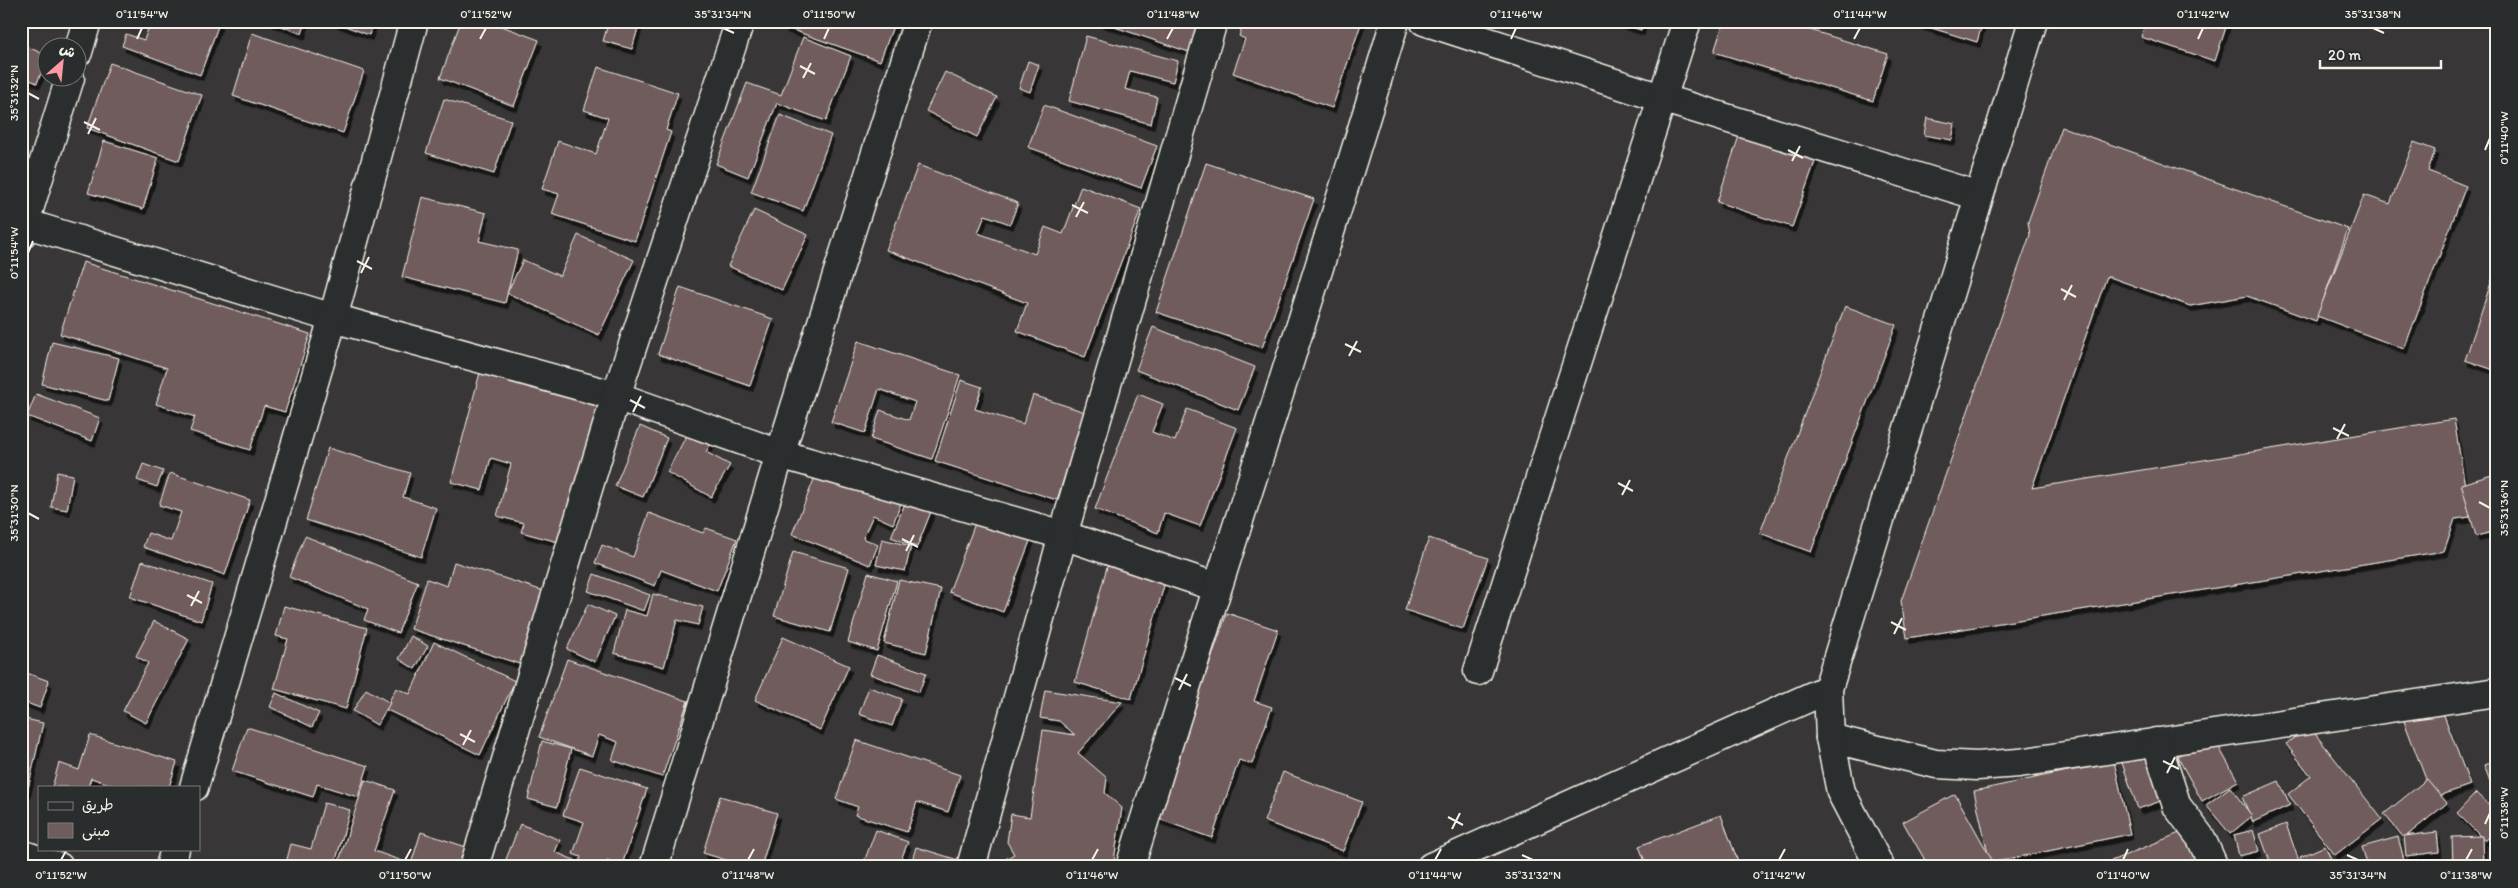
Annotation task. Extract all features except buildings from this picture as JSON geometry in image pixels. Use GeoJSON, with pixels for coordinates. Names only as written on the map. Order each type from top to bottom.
{"type":"FeatureCollection","features":[{"type":"Feature","properties":{"kind":"street"},"geometry":{"type":"LineString","coordinates":[[82,38],[87,21]]}},
{"type":"Feature","properties":{"kind":"street"},"geometry":{"type":"LineString","coordinates":[[194,786],[333,318],[414,21]]}},
{"type":"Feature","properties":{"kind":"street"},"geometry":{"type":"LineString","coordinates":[[474,867],[616,396],[740,21]]}},
{"type":"Feature","properties":{"kind":"street"},"geometry":{"type":"LineString","coordinates":[[654,867],[780,454],[918,21]]}},
{"type":"Feature","properties":{"kind":"street"},"geometry":{"type":"LineString","coordinates":[[971,867],[1063,535],[1213,21]]}},
{"type":"Feature","properties":{"kind":"street"},"geometry":{"type":"LineString","coordinates":[[1130,867],[1216,587],[1330,239],[1395,21]]}},
{"type":"Feature","properties":{"kind":"street"},"geometry":{"type":"LineString","coordinates":[[1424,21],[1661,98],[1979,196]]}},
{"type":"Feature","properties":{"kind":"street"},"geometry":{"type":"LineString","coordinates":[[1478,671],[1687,21]]}},
{"type":"Feature","properties":{"kind":"street"},"geometry":{"type":"LineString","coordinates":[[1880,867],[1841,792],[1830,738],[1828,689],[2033,21]]}},
{"type":"Feature","properties":{"kind":"street"},"geometry":{"type":"LineString","coordinates":[[67,88],[22,227],[333,318],[616,396],[780,454],[1063,535],[1216,587]]}},
{"type":"Feature","properties":{"kind":"street"},"geometry":{"type":"LineString","coordinates":[[1431,867],[1828,689]]}},
{"type":"Feature","properties":{"kind":"street"},"geometry":{"type":"LineString","coordinates":[[1830,738],[1936,764],[1977,766],[2019,763],[2497,692]]}},
{"type":"Feature","properties":{"kind":"street"},"geometry":{"type":"LineString","coordinates":[[2156,742],[2177,806],[2201,838],[2214,867]]}},
{"type":"Feature","properties":{"kind":"street"},"geometry":{"type":"LineString","coordinates":[[170,867],[175,850]]}},
{"type":"Feature","properties":{"kind":"street"},"geometry":{"type":"LineString","coordinates":[[21,854],[59,867]]}}]}
